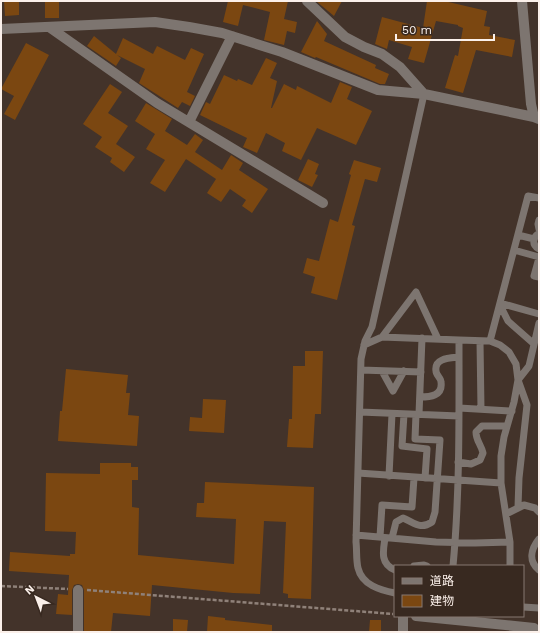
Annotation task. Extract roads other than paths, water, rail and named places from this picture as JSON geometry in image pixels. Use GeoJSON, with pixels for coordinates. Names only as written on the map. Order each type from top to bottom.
{"type":"FeatureCollection","features":[{"type":"Feature","properties":{"kind":"street"},"geometry":{"type":"LineString","coordinates":[[306,1],[344,37],[382,54],[400,67],[424,94]]}},
{"type":"Feature","properties":{"kind":"street"},"geometry":{"type":"LineString","coordinates":[[522,1],[531,104],[537,118]]}},
{"type":"Feature","properties":{"kind":"street"},"geometry":{"type":"LineString","coordinates":[[1,29],[155,22],[189,27],[222,33],[282,52],[378,90],[424,94],[537,118]]}},
{"type":"Feature","properties":{"kind":"street"},"geometry":{"type":"LineString","coordinates":[[50,27],[157,103],[323,203]]}},
{"type":"Feature","properties":{"kind":"street"},"geometry":{"type":"LineString","coordinates":[[189,122],[232,36]]}},
{"type":"Feature","properties":{"kind":"street"},"geometry":{"type":"LineString","coordinates":[[78,590],[78,632]]}},
{"type":"Feature","properties":{"kind":"street"},"geometry":{"type":"LineString","coordinates":[[402,632],[403,617]]}},
{"type":"Feature","properties":{"kind":"street"},"geometry":{"type":"LineString","coordinates":[[426,617],[534,628],[538,632]]}},
{"type":"Feature","properties":{"kind":"lane"},"geometry":{"type":"LineString","coordinates":[[394,593],[379,589],[364,581],[358,568],[356,535],[361,359],[365,340],[372,327],[424,94]]}},
{"type":"Feature","properties":{"kind":"lane"},"geometry":{"type":"LineString","coordinates":[[490,341],[528,196],[539,198]]}},
{"type":"Feature","properties":{"kind":"lane"},"geometry":{"type":"LineString","coordinates":[[539,220],[539,229]]}},
{"type":"Feature","properties":{"kind":"lane"},"geometry":{"type":"LineString","coordinates":[[518,235],[537,236],[534,244],[539,249]]}},
{"type":"Feature","properties":{"kind":"lane"},"geometry":{"type":"LineString","coordinates":[[514,250],[539,257],[534,276],[539,277]]}},
{"type":"Feature","properties":{"kind":"lane"},"geometry":{"type":"LineString","coordinates":[[364,346],[382,337],[416,292],[438,339]]}},
{"type":"Feature","properties":{"kind":"lane"},"geometry":{"type":"LineString","coordinates":[[500,304],[539,314]]}},
{"type":"Feature","properties":{"kind":"lane"},"geometry":{"type":"LineString","coordinates":[[500,304],[508,321],[534,344]]}},
{"type":"Feature","properties":{"kind":"lane"},"geometry":{"type":"LineString","coordinates":[[510,565],[510,542],[501,483],[501,456],[504,437],[512,411],[518,380],[529,366],[539,323]]}},
{"type":"Feature","properties":{"kind":"lane"},"geometry":{"type":"LineString","coordinates":[[382,337],[490,341],[500,345],[508,352],[516,364],[518,380],[527,405],[519,478],[518,507]]}},
{"type":"Feature","properties":{"kind":"lane"},"geometry":{"type":"LineString","coordinates":[[386,538],[396,522],[403,518],[417,526],[426,526],[432,522],[435,512],[440,440],[415,439],[420,397],[422,338]]}},
{"type":"Feature","properties":{"kind":"lane"},"geometry":{"type":"LineString","coordinates":[[454,565],[458,481],[459,340]]}},
{"type":"Feature","properties":{"kind":"lane"},"geometry":{"type":"LineString","coordinates":[[480,341],[480,409]]}},
{"type":"Feature","properties":{"kind":"lane"},"geometry":{"type":"LineString","coordinates":[[420,397],[431,397],[438,394],[441,389],[441,381],[436,372],[436,366],[439,360],[459,357]]}},
{"type":"Feature","properties":{"kind":"lane"},"geometry":{"type":"LineString","coordinates":[[361,370],[421,372]]}},
{"type":"Feature","properties":{"kind":"lane"},"geometry":{"type":"LineString","coordinates":[[382,371],[393,391],[404,371]]}},
{"type":"Feature","properties":{"kind":"lane"},"geometry":{"type":"LineString","coordinates":[[360,412],[417,414],[459,412],[480,409],[512,411]]}},
{"type":"Feature","properties":{"kind":"lane"},"geometry":{"type":"LineString","coordinates":[[389,476],[392,414]]}},
{"type":"Feature","properties":{"kind":"lane"},"geometry":{"type":"LineString","coordinates":[[404,414],[402,446],[427,449],[425,478]]}},
{"type":"Feature","properties":{"kind":"lane"},"geometry":{"type":"LineString","coordinates":[[458,462],[470,464],[480,460],[483,453],[476,438],[476,432],[482,426],[507,426]]}},
{"type":"Feature","properties":{"kind":"lane"},"geometry":{"type":"LineString","coordinates":[[358,473],[501,483]]}},
{"type":"Feature","properties":{"kind":"lane"},"geometry":{"type":"LineString","coordinates":[[394,570],[390,568],[385,562],[383,555],[386,538],[382,505],[412,507],[414,478]]}},
{"type":"Feature","properties":{"kind":"lane"},"geometry":{"type":"LineString","coordinates":[[506,514],[524,505],[535,508],[539,512]]}},
{"type":"Feature","properties":{"kind":"lane"},"geometry":{"type":"LineString","coordinates":[[356,535],[456,542],[510,542]]}},
{"type":"Feature","properties":{"kind":"lane"},"geometry":{"type":"LineString","coordinates":[[539,539],[534,545],[532,553],[533,562],[539,570]]}},
{"type":"Feature","properties":{"kind":"lane"},"geometry":{"type":"LineString","coordinates":[[524,607],[539,608]]}}]}
